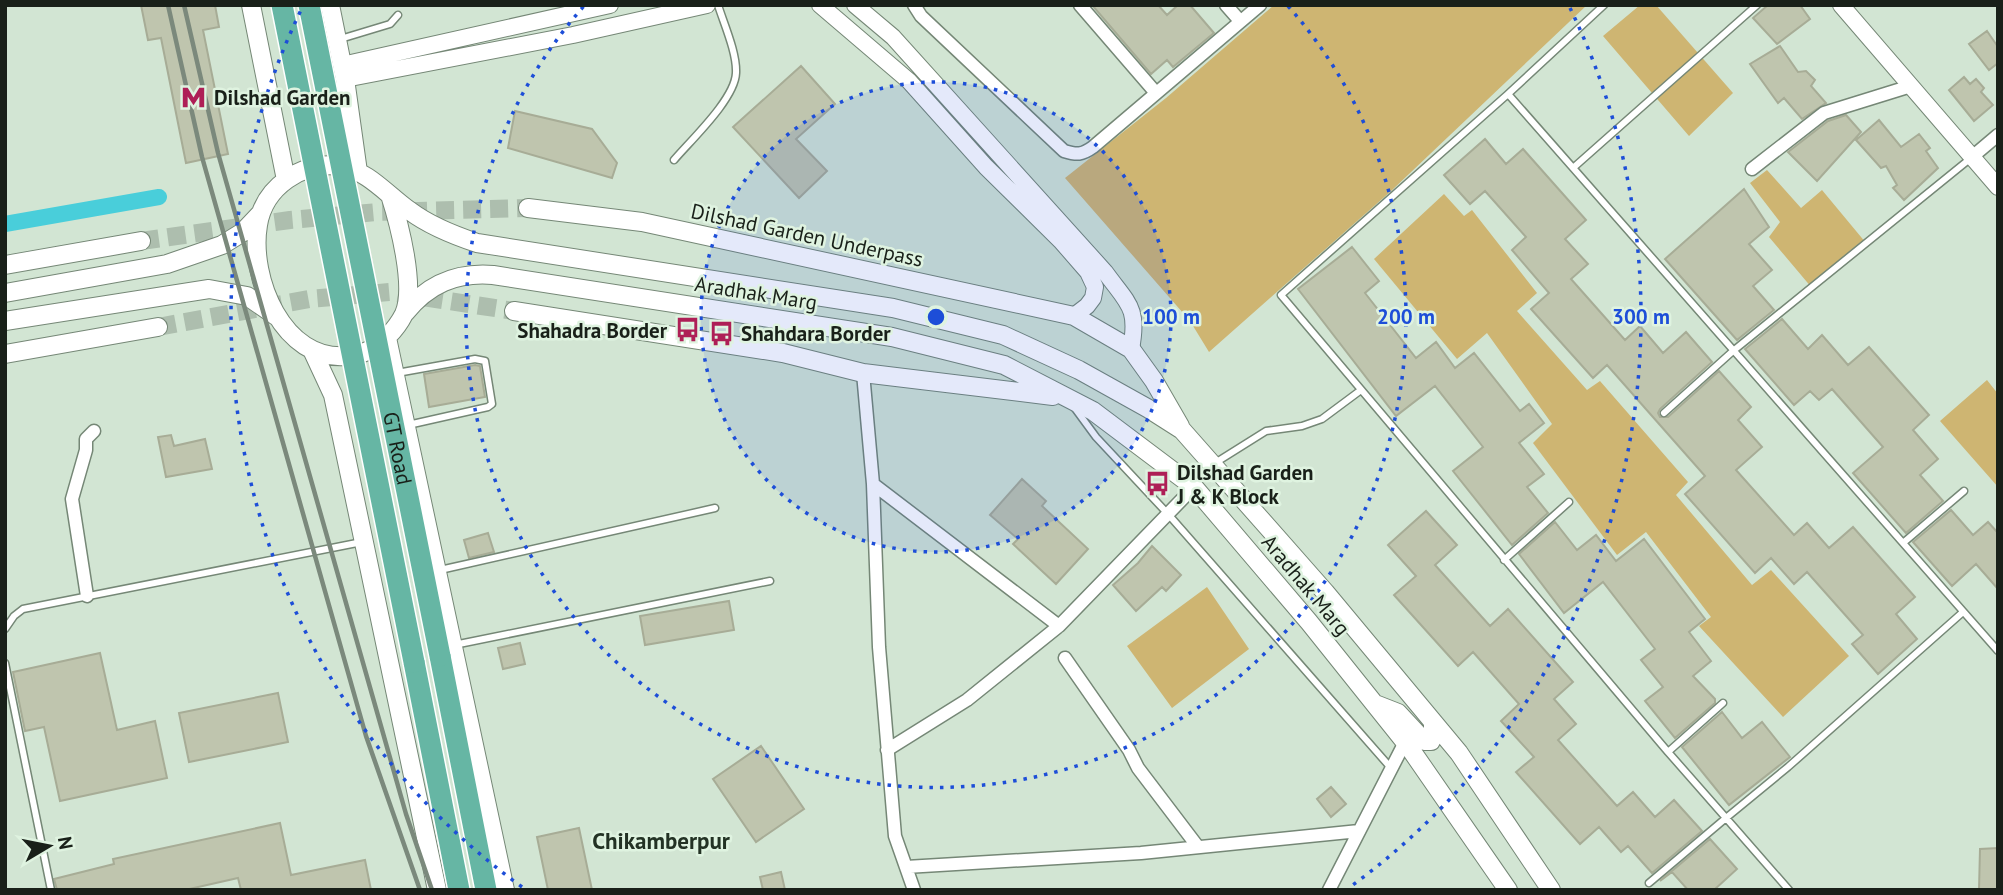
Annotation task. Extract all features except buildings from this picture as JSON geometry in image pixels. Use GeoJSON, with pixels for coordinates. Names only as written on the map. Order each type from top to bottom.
{"type":"FeatureCollection","features":[{"type":"Feature","properties":{"kind":"highway","name":"GT Road"},"geometry":{"type":"LineString","coordinates":[[282,5],[459,890]]}},
{"type":"Feature","properties":{"kind":"highway","name":"GT Road"},"geometry":{"type":"LineString","coordinates":[[309,5],[447,651],[462,776],[486,890]]}},
{"type":"Feature","properties":{"kind":"main road"},"geometry":{"type":"LineString","coordinates":[[251,5],[286,180]]}},
{"type":"Feature","properties":{"kind":"main road"},"geometry":{"type":"LineString","coordinates":[[330,5],[344,72],[358,172]]}},
{"type":"Feature","properties":{"kind":"main road"},"geometry":{"type":"LineString","coordinates":[[5,293],[167,264],[222,245],[243,232],[286,180],[315,167],[337,166],[370,178],[390,195],[402,238],[407,281],[405,313],[387,338],[377,346],[352,356],[326,356],[313,352],[292,338],[278,317],[264,286],[256,236],[261,213]]}},
{"type":"Feature","properties":{"kind":"main road","name":"Aradhak Marg"},"geometry":{"type":"LineString","coordinates":[[390,195],[430,225],[477,243],[893,308],[1003,335],[1079,370],[1182,430]]}},
{"type":"Feature","properties":{"kind":"main road","name":"Dilshad Garden Underpass"},"geometry":{"type":"LineString","coordinates":[[528,208],[642,222],[1074,316]]}},
{"type":"Feature","properties":{"kind":"main road"},"geometry":{"type":"LineString","coordinates":[[5,265],[141,240]]}},
{"type":"Feature","properties":{"kind":"main road","name":"Aradhak Marg"},"geometry":{"type":"LineString","coordinates":[[405,313],[425,292],[450,278],[493,275],[892,337],[1004,365],[1067,397],[1093,411],[1194,487],[1309,622],[1405,742],[1508,890]]}},
{"type":"Feature","properties":{"kind":"main road"},"geometry":{"type":"LineString","coordinates":[[5,321],[209,289],[247,296],[278,317]]}},
{"type":"Feature","properties":{"kind":"main road"},"geometry":{"type":"LineString","coordinates":[[514,311],[783,353],[863,373],[1067,397]]}},
{"type":"Feature","properties":{"kind":"main road","name":"Aradhak Marg"},"geometry":{"type":"LineString","coordinates":[[1074,316],[1131,349],[1154,381],[1182,430],[1325,592],[1459,753],[1550,890]]}},
{"type":"Feature","properties":{"kind":"main road"},"geometry":{"type":"LineString","coordinates":[[5,354],[158,327]]}},
{"type":"Feature","properties":{"kind":"main road","name":"GT Road"},"geometry":{"type":"LineString","coordinates":[[387,338],[438,571],[447,651],[505,890]]}},
{"type":"Feature","properties":{"kind":"main road"},"geometry":{"type":"LineString","coordinates":[[313,352],[333,395],[437,890]]}},
{"type":"Feature","properties":{"kind":"main road"},"geometry":{"type":"LineString","coordinates":[[1375,704],[1398,712],[1424,741],[1431,741],[1433,722]]}},
{"type":"Feature","properties":{"kind":"street"},"geometry":{"type":"LineString","coordinates":[[344,72],[610,5]]}},
{"type":"Feature","properties":{"kind":"street"},"geometry":{"type":"LineString","coordinates":[[344,72],[573,35],[707,5]]}},
{"type":"Feature","properties":{"kind":"street"},"geometry":{"type":"LineString","coordinates":[[820,5],[837,11],[909,81],[986,167],[1132,310],[1135,321],[1131,349]]}},
{"type":"Feature","properties":{"kind":"street"},"geometry":{"type":"LineString","coordinates":[[855,5],[893,37],[946,95],[1099,276]]}},
{"type":"Feature","properties":{"kind":"street"},"geometry":{"type":"LineString","coordinates":[[914,5],[921,16],[1064,151],[1076,155],[1084,154],[1260,5]]}},
{"type":"Feature","properties":{"kind":"street"},"geometry":{"type":"LineString","coordinates":[[1080,5],[1156,93]]}},
{"type":"Feature","properties":{"kind":"street"},"geometry":{"type":"LineString","coordinates":[[1226,5],[1240,21]]}},
{"type":"Feature","properties":{"kind":"street"},"geometry":{"type":"LineString","coordinates":[[1841,5],[1998,187]]}},
{"type":"Feature","properties":{"kind":"street"},"geometry":{"type":"LineString","coordinates":[[1752,169],[1824,113],[1911,86]]}},
{"type":"Feature","properties":{"kind":"street"},"geometry":{"type":"LineString","coordinates":[[934,109],[946,95]]}},
{"type":"Feature","properties":{"kind":"street"},"geometry":{"type":"LineString","coordinates":[[1972,157],[1998,135]]}},
{"type":"Feature","properties":{"kind":"street"},"geometry":{"type":"LineString","coordinates":[[1074,316],[1093,298],[1099,276]]}},
{"type":"Feature","properties":{"kind":"street"},"geometry":{"type":"LineString","coordinates":[[863,373],[873,484],[879,647],[895,836],[914,890]]}},
{"type":"Feature","properties":{"kind":"street"},"geometry":{"type":"LineString","coordinates":[[87,596],[72,499],[86,450],[86,439],[94,431]]}},
{"type":"Feature","properties":{"kind":"street"},"geometry":{"type":"LineString","coordinates":[[873,484],[1059,626]]}},
{"type":"Feature","properties":{"kind":"street"},"geometry":{"type":"LineString","coordinates":[[887,750],[967,700],[1059,626],[1194,487]]}},
{"type":"Feature","properties":{"kind":"street"},"geometry":{"type":"LineString","coordinates":[[1065,658],[1129,750],[1138,768],[1198,847]]}},
{"type":"Feature","properties":{"kind":"street"},"geometry":{"type":"LineString","coordinates":[[1329,890],[1405,742]]}},
{"type":"Feature","properties":{"kind":"street"},"geometry":{"type":"LineString","coordinates":[[906,867],[1141,853],[1359,831]]}},
{"type":"Feature","properties":{"kind":"lane"},"geometry":{"type":"LineString","coordinates":[[674,160],[725,100],[736,76],[733,53],[718,5]]}},
{"type":"Feature","properties":{"kind":"lane"},"geometry":{"type":"LineString","coordinates":[[1604,5],[1281,295],[1504,560],[1789,890]]}},
{"type":"Feature","properties":{"kind":"lane"},"geometry":{"type":"LineString","coordinates":[[1573,168],[1757,5]]}},
{"type":"Feature","properties":{"kind":"lane"},"geometry":{"type":"LineString","coordinates":[[337,40],[390,24],[398,15]]}},
{"type":"Feature","properties":{"kind":"lane"},"geometry":{"type":"LineString","coordinates":[[1508,94],[1998,651]]}},
{"type":"Feature","properties":{"kind":"lane"},"geometry":{"type":"LineString","coordinates":[[1664,413],[1733,351],[1972,157]]}},
{"type":"Feature","properties":{"kind":"lane"},"geometry":{"type":"LineString","coordinates":[[395,374],[475,359],[485,361],[492,404],[406,425]]}},
{"type":"Feature","properties":{"kind":"lane"},"geometry":{"type":"LineString","coordinates":[[1213,465],[1266,431],[1301,426],[1322,419],[1361,390]]}},
{"type":"Feature","properties":{"kind":"lane"},"geometry":{"type":"LineString","coordinates":[[1067,397],[1096,437],[1168,514],[1391,768]]}},
{"type":"Feature","properties":{"kind":"lane"},"geometry":{"type":"LineString","coordinates":[[1903,543],[1964,491]]}},
{"type":"Feature","properties":{"kind":"lane"},"geometry":{"type":"LineString","coordinates":[[1504,560],[1569,502]]}},
{"type":"Feature","properties":{"kind":"lane"},"geometry":{"type":"LineString","coordinates":[[438,571],[715,508]]}},
{"type":"Feature","properties":{"kind":"lane"},"geometry":{"type":"LineString","coordinates":[[6,625],[23,609],[364,541]]}},
{"type":"Feature","properties":{"kind":"lane"},"geometry":{"type":"LineString","coordinates":[[447,651],[770,581]]}},
{"type":"Feature","properties":{"kind":"lane"},"geometry":{"type":"LineString","coordinates":[[1649,883],[1788,767],[1964,612]]}},
{"type":"Feature","properties":{"kind":"lane"},"geometry":{"type":"LineString","coordinates":[[5,663],[51,890]]}},
{"type":"Feature","properties":{"kind":"lane"},"geometry":{"type":"LineString","coordinates":[[1668,752],[1723,703]]}},
{"type":"Feature","properties":{"kind":"shaded area"},"geometry":{"type":"Polygon","coordinates":[[[1274,5],[1587,5],[1390,192],[1209,352],[1190,321],[1065,178],[1166,98],[1274,5]]]}},
{"type":"Feature","properties":{"kind":"shaded area"},"geometry":{"type":"Polygon","coordinates":[[[1640,5],[1656,5],[1733,93],[1689,136],[1603,36],[1640,5]]]}},
{"type":"Feature","properties":{"kind":"shaded area"},"geometry":{"type":"Polygon","coordinates":[[[1767,170],[1801,208],[1822,190],[1866,243],[1812,288],[1769,237],[1780,222],[1750,183],[1767,170]]]}},
{"type":"Feature","properties":{"kind":"shaded area"},"geometry":{"type":"Polygon","coordinates":[[[1444,194],[1464,216],[1472,210],[1537,293],[1517,311],[1587,390],[1600,381],[1688,482],[1676,495],[1752,585],[1771,570],[1849,656],[1783,717],[1699,626],[1711,617],[1646,532],[1617,555],[1533,443],[1552,424],[1487,333],[1457,359],[1374,259],[1444,194]]]}},
{"type":"Feature","properties":{"kind":"shaded area"},"geometry":{"type":"Polygon","coordinates":[[[1987,380],[1998,394],[1998,487],[1940,421],[1987,380]]]}},
{"type":"Feature","properties":{"kind":"shaded area"},"geometry":{"type":"Polygon","coordinates":[[[1207,587],[1249,649],[1172,708],[1127,646],[1207,587]]]}},
{"type":"Feature","properties":{"kind":"waterway"},"geometry":{"type":"LineString","coordinates":[[5,224],[159,197]]}},
{"type":"Feature","properties":{"kind":"tunnel"},"geometry":{"type":"LineString","coordinates":[[141,241],[290,220],[377,212],[528,208]]}},
{"type":"Feature","properties":{"kind":"tunnel"},"geometry":{"type":"LineString","coordinates":[[158,327],[309,299],[390,292],[514,311]]}},
{"type":"Feature","properties":{"kind":"railway"},"geometry":{"type":"LineString","coordinates":[[168,5],[202,157],[366,736],[420,890]]}},
{"type":"Feature","properties":{"kind":"railway"},"geometry":{"type":"LineString","coordinates":[[184,5],[218,153],[406,814],[432,890]]}},
{"type":"Feature","properties":{"kind":"place","name":"Dilshad Garden"},"geometry":{"type":"Point","coordinates":[194,97]}},
{"type":"Feature","properties":{"kind":"place","name":"Shahadra Border"},"geometry":{"type":"Point","coordinates":[687,330]}},
{"type":"Feature","properties":{"kind":"place","name":"Shahdara Border"},"geometry":{"type":"Point","coordinates":[721,333]}},
{"type":"Feature","properties":{"kind":"place","name":"Dilshad Garden J & K Block"},"geometry":{"type":"Point","coordinates":[1157,484]}},
{"type":"Feature","properties":{"kind":"district","name":"Chikamberpur"},"geometry":{"type":"Point","coordinates":[661,840]}}]}
